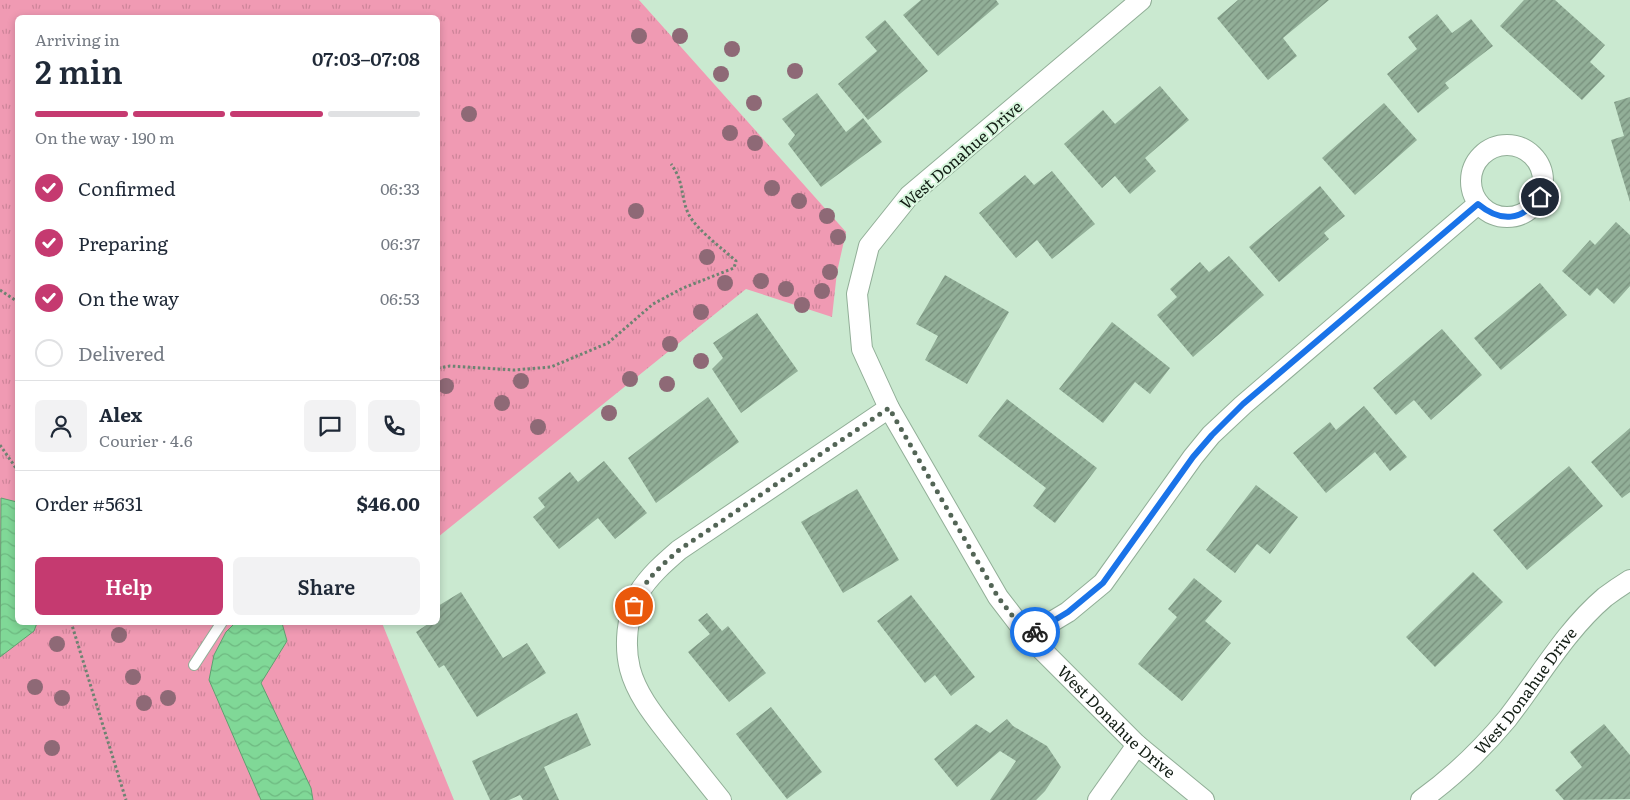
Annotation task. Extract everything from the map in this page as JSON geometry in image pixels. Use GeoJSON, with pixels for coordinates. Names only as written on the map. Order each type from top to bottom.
{"type":"FeatureCollection","features":[{"type":"Feature","properties":{"kind":"street","name":"West Donahue Drive"},"geometry":{"type":"LineString","coordinates":[[1141,0],[909,196],[869,246],[857,294],[862,348],[889,408],[998,597],[1028,636],[1136,745],[1204,800]]}},
{"type":"Feature","properties":{"kind":"street"},"geometry":{"type":"LineString","coordinates":[[1028,636],[1068,612],[1103,583],[1193,457],[1243,404],[1478,204]]}},
{"type":"Feature","properties":{"kind":"street"},"geometry":{"type":"LineString","coordinates":[[720,800],[652,713],[640,693],[630,669],[627,640],[630,616],[638,595],[656,570],[679,550],[889,408]]}},
{"type":"Feature","properties":{"kind":"street","name":"West Donahue Drive"},"geometry":{"type":"LineString","coordinates":[[1421,800],[1436,790],[1474,756],[1506,719],[1572,631],[1605,597],[1630,580]]}},
{"type":"Feature","properties":{"kind":"street"},"geometry":{"type":"LineString","coordinates":[[1098,800],[1136,745]]}},
{"type":"Feature","properties":{"kind":"lane"},"geometry":{"type":"LineString","coordinates":[[194,665],[220,625]]}},
{"type":"Feature","properties":{"kind":"path"},"geometry":{"type":"LineString","coordinates":[[440,368],[450,366],[514,370],[551,367],[608,343],[653,304],[683,288],[734,268],[736,261],[705,234],[689,215],[679,174],[671,164]]}},
{"type":"Feature","properties":{"kind":"path"},"geometry":{"type":"LineString","coordinates":[[0,290],[15,300]]}},
{"type":"Feature","properties":{"kind":"path"},"geometry":{"type":"LineString","coordinates":[[0,445],[15,467]]}},
{"type":"Feature","properties":{"kind":"path"},"geometry":{"type":"LineString","coordinates":[[72,625],[126,800]]}},
{"type":"Feature","properties":{"kind":"green space"},"geometry":{"type":"Polygon","coordinates":[[[0,0],[639,0],[846,232],[837,272],[832,317],[746,289],[440,535],[440,15],[15,15],[15,625],[383,625],[454,800],[0,800],[0,0]]]}},
{"type":"Feature","properties":{"kind":"water"},"geometry":{"type":"Polygon","coordinates":[[[1,498],[15,502],[15,625],[36,625],[34,631],[0,657],[1,498]]]}},
{"type":"Feature","properties":{"kind":"water"},"geometry":{"type":"Polygon","coordinates":[[[233,625],[283,625],[287,641],[261,683],[311,788],[313,800],[261,800],[209,680],[214,655],[226,632],[233,625]]]}},
{"type":"Feature","properties":{"kind":"building"},"geometry":{"type":"Polygon","coordinates":[[[921,0],[996,0],[999,4],[938,56],[903,15],[921,0]]]}},
{"type":"Feature","properties":{"kind":"building"},"geometry":{"type":"Polygon","coordinates":[[[1238,0],[1329,0],[1283,38],[1297,56],[1268,80],[1217,18],[1238,0]]]}},
{"type":"Feature","properties":{"kind":"building"},"geometry":{"type":"Polygon","coordinates":[[[1524,0],[1555,0],[1605,45],[1590,62],[1605,76],[1582,100],[1500,26],[1524,0]]]}},
{"type":"Feature","properties":{"kind":"building"},"geometry":{"type":"Polygon","coordinates":[[[1437,14],[1452,33],[1471,19],[1493,46],[1445,83],[1449,88],[1418,113],[1387,74],[1417,49],[1408,37],[1437,14]]]}},
{"type":"Feature","properties":{"kind":"building"},"geometry":{"type":"Polygon","coordinates":[[[885,20],[928,71],[868,120],[838,84],[877,51],[865,37],[885,20]]]}},
{"type":"Feature","properties":{"kind":"building"},"geometry":{"type":"Polygon","coordinates":[[[1160,86],[1189,120],[1145,158],[1156,171],[1130,194],[1115,176],[1102,188],[1064,144],[1103,110],[1115,124],[1160,86]]]}},
{"type":"Feature","properties":{"kind":"building"},"geometry":{"type":"Polygon","coordinates":[[[817,93],[846,132],[863,118],[882,142],[821,187],[788,144],[795,135],[782,119],[817,93]]]}},
{"type":"Feature","properties":{"kind":"building"},"geometry":{"type":"Polygon","coordinates":[[[1630,97],[1630,202],[1611,140],[1624,136],[1614,102],[1630,97]]]}},
{"type":"Feature","properties":{"kind":"building"},"geometry":{"type":"Polygon","coordinates":[[[1384,103],[1417,140],[1355,195],[1322,158],[1384,103]]]}},
{"type":"Feature","properties":{"kind":"building"},"geometry":{"type":"Polygon","coordinates":[[[1052,171],[1095,224],[1052,259],[1037,240],[1016,258],[979,213],[1025,175],[1034,185],[1052,171]]]}},
{"type":"Feature","properties":{"kind":"building"},"geometry":{"type":"Polygon","coordinates":[[[1320,186],[1345,216],[1324,233],[1329,239],[1279,282],[1249,247],[1320,186]]]}},
{"type":"Feature","properties":{"kind":"building"},"geometry":{"type":"Polygon","coordinates":[[[1616,222],[1630,235],[1630,286],[1614,304],[1597,288],[1590,296],[1562,271],[1590,240],[1595,245],[1616,222]]]}},
{"type":"Feature","properties":{"kind":"building"},"geometry":{"type":"Polygon","coordinates":[[[1229,256],[1264,295],[1193,357],[1157,315],[1177,297],[1170,289],[1200,262],[1209,272],[1229,256]]]}},
{"type":"Feature","properties":{"kind":"building"},"geometry":{"type":"Polygon","coordinates":[[[945,275],[1009,312],[967,384],[925,360],[938,336],[916,324],[945,275]]]}},
{"type":"Feature","properties":{"kind":"building"},"geometry":{"type":"Polygon","coordinates":[[[1540,283],[1567,315],[1501,370],[1474,338],[1540,283]]]}},
{"type":"Feature","properties":{"kind":"building"},"geometry":{"type":"Polygon","coordinates":[[[757,313],[798,371],[741,413],[712,369],[723,358],[713,343],[757,313]]]}},
{"type":"Feature","properties":{"kind":"building"},"geometry":{"type":"Polygon","coordinates":[[[1112,322],[1170,368],[1150,394],[1135,382],[1103,423],[1059,389],[1112,322]]]}},
{"type":"Feature","properties":{"kind":"building"},"geometry":{"type":"Polygon","coordinates":[[[1442,329],[1482,375],[1431,420],[1414,400],[1396,415],[1373,388],[1442,329]]]}},
{"type":"Feature","properties":{"kind":"building"},"geometry":{"type":"Polygon","coordinates":[[[708,397],[739,442],[656,503],[628,458],[708,397]]]}},
{"type":"Feature","properties":{"kind":"building"},"geometry":{"type":"Polygon","coordinates":[[[1007,399],[1097,468],[1055,523],[1033,506],[1046,488],[978,436],[1007,399]]]}},
{"type":"Feature","properties":{"kind":"building"},"geometry":{"type":"Polygon","coordinates":[[[1364,406],[1407,457],[1390,471],[1375,452],[1326,493],[1293,453],[1330,422],[1336,430],[1364,406]]]}},
{"type":"Feature","properties":{"kind":"building"},"geometry":{"type":"Polygon","coordinates":[[[1630,428],[1630,492],[1622,498],[1591,462],[1630,428]]]}},
{"type":"Feature","properties":{"kind":"building"},"geometry":{"type":"Polygon","coordinates":[[[604,461],[647,513],[615,539],[598,518],[559,549],[533,517],[545,507],[538,498],[570,472],[578,482],[604,461]]]}},
{"type":"Feature","properties":{"kind":"building"},"geometry":{"type":"Polygon","coordinates":[[[1569,466],[1603,506],[1527,570],[1493,530],[1569,466]]]}},
{"type":"Feature","properties":{"kind":"building"},"geometry":{"type":"Polygon","coordinates":[[[1256,485],[1298,517],[1270,554],[1257,544],[1235,573],[1206,550],[1256,485]]]}},
{"type":"Feature","properties":{"kind":"building"},"geometry":{"type":"Polygon","coordinates":[[[857,489],[899,560],[843,593],[801,522],[857,489]]]}},
{"type":"Feature","properties":{"kind":"building"},"geometry":{"type":"Polygon","coordinates":[[[1473,572],[1503,602],[1435,667],[1406,637],[1473,572]]]}},
{"type":"Feature","properties":{"kind":"building"},"geometry":{"type":"Polygon","coordinates":[[[1194,578],[1222,601],[1205,621],[1231,643],[1182,701],[1138,664],[1177,617],[1168,609],[1194,578]]]}},
{"type":"Feature","properties":{"kind":"building"},"geometry":{"type":"Polygon","coordinates":[[[461,592],[503,658],[527,643],[546,673],[477,717],[444,665],[439,668],[416,632],[426,625],[440,625],[440,605],[461,592]]]}},
{"type":"Feature","properties":{"kind":"building"},"geometry":{"type":"Polygon","coordinates":[[[911,595],[975,677],[951,696],[935,675],[925,683],[877,621],[911,595]]]}},
{"type":"Feature","properties":{"kind":"building"},"geometry":{"type":"Polygon","coordinates":[[[707,613],[722,631],[728,626],[766,673],[729,702],[688,652],[710,634],[698,620],[707,613]]]}},
{"type":"Feature","properties":{"kind":"building"},"geometry":{"type":"Polygon","coordinates":[[[771,707],[822,772],[787,799],[736,734],[771,707]]]}},
{"type":"Feature","properties":{"kind":"building"},"geometry":{"type":"Polygon","coordinates":[[[577,713],[591,745],[544,767],[559,800],[523,800],[520,795],[509,800],[490,800],[472,761],[577,713]]]}},
{"type":"Feature","properties":{"kind":"building"},"geometry":{"type":"Polygon","coordinates":[[[1007,719],[1013,726],[1047,746],[1061,767],[1045,791],[1036,800],[990,800],[1016,761],[1000,751],[957,787],[934,759],[976,724],[990,733],[1007,719]]]}},
{"type":"Feature","properties":{"kind":"building"},"geometry":{"type":"Polygon","coordinates":[[[1604,724],[1630,755],[1630,799],[1564,800],[1555,790],[1582,767],[1570,752],[1604,724]]]}},
{"type":"Feature","properties":{"kind":"way so far"},"geometry":{"type":"LineString","coordinates":[[634,606],[638,595],[656,570],[679,550],[889,408],[998,597],[1028,636],[1035,632]]}},
{"type":"Feature","properties":{"kind":"route"},"geometry":{"type":"LineString","coordinates":[[1035,632],[1068,612],[1103,583],[1193,457],[1243,404],[1478,204],[1488,212],[1499,216],[1511,217],[1522,214],[1533,207],[1540,197]]}}]}
